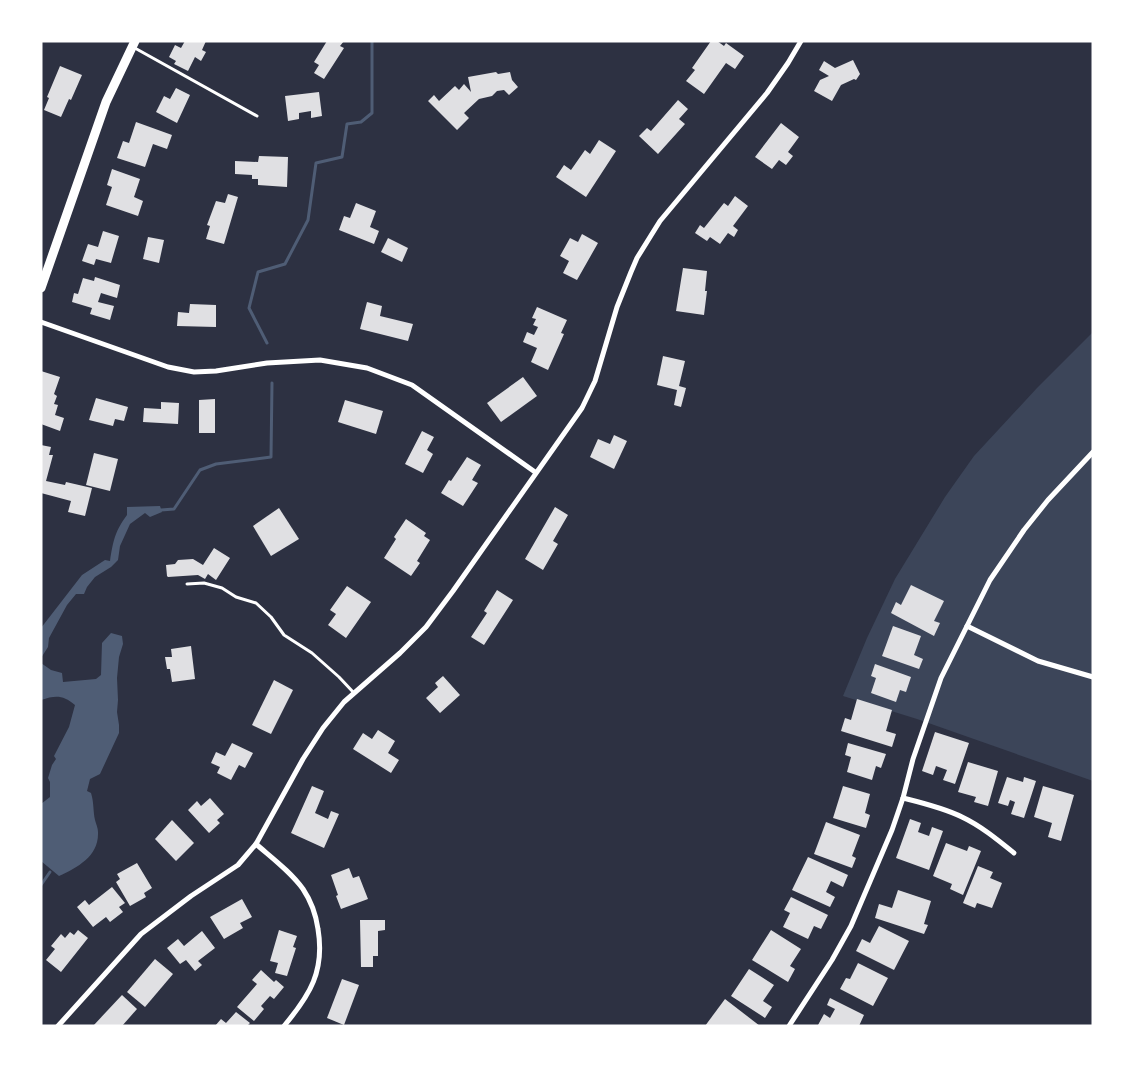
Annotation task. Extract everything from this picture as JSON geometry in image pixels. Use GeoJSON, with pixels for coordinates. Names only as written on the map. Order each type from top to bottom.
{"type":"FeatureCollection","features":[{"type":"Feature","properties":{"kind":"street"},"geometry":{"type":"LineString","coordinates":[[58,1026],[141,934],[191,896],[238,865],[256,844],[303,759],[323,728],[344,702],[400,654],[426,627],[582,408],[595,381],[618,307],[634,265],[645,244],[660,222],[767,93],[801,41]]}},
{"type":"Feature","properties":{"kind":"street"},"geometry":{"type":"LineString","coordinates":[[41,288],[106,102],[134,44]]}},
{"type":"Feature","properties":{"kind":"street"},"geometry":{"type":"LineString","coordinates":[[41,322],[168,367],[194,372],[216,371],[266,363],[320,360],[367,368],[412,385],[535,472]]}},
{"type":"Feature","properties":{"kind":"street"},"geometry":{"type":"LineString","coordinates":[[789,1026],[832,960],[851,926],[878,866],[940,678],[990,580],[1024,530],[1048,500],[1093,452]]}},
{"type":"Feature","properties":{"kind":"street"},"geometry":{"type":"LineString","coordinates":[[967,626],[1038,662],[1093,677]]}},
{"type":"Feature","properties":{"kind":"street"},"geometry":{"type":"LineString","coordinates":[[902,798],[962,816],[1014,853]]}},
{"type":"Feature","properties":{"kind":"street"},"geometry":{"type":"LineString","coordinates":[[256,844],[285,869],[303,890],[316,916],[320,943],[319,966],[312,986],[300,1007],[284,1026]]}},
{"type":"Feature","properties":{"kind":"lane"},"geometry":{"type":"LineString","coordinates":[[134,44],[256,116]]}},
{"type":"Feature","properties":{"kind":"lane"},"geometry":{"type":"LineString","coordinates":[[187,584],[204,583],[256,602],[284,635],[312,653],[354,693]]}},
{"type":"Feature","properties":{"kind":"shaded area"},"geometry":{"type":"Polygon","coordinates":[[[1093,332],[1093,781],[917,719],[843,696],[867,638],[895,579],[945,497],[974,456],[1037,388],[1093,332]]]}},
{"type":"Feature","properties":{"kind":"shaded area"},"geometry":{"type":"Polygon","coordinates":[[[160,506],[162,512],[150,517],[145,513],[130,524],[120,546],[118,560],[95,577],[84,594],[76,594],[67,605],[49,638],[48,647],[41,658],[41,628],[82,575],[105,560],[110,561],[115,536],[127,515],[127,507],[160,506]]]}},
{"type":"Feature","properties":{"kind":"shaded area"},"geometry":{"type":"Polygon","coordinates":[[[111,633],[122,636],[123,644],[119,657],[117,678],[119,733],[100,774],[90,779],[87,791],[92,796],[94,817],[98,831],[97,840],[95,848],[86,860],[59,876],[41,861],[41,804],[50,797],[50,782],[48,778],[56,759],[54,756],[69,727],[75,705],[67,699],[59,697],[41,700],[41,663],[51,670],[62,673],[63,682],[96,679],[101,675],[102,643],[111,633]]]}},
{"type":"Feature","properties":{"kind":"building"},"geometry":{"type":"Polygon","coordinates":[[[185,41],[206,41],[202,50],[206,52],[201,61],[195,57],[188,71],[174,64],[176,61],[169,57],[175,45],[181,48],[185,41]]]}},
{"type":"Feature","properties":{"kind":"building"},"geometry":{"type":"Polygon","coordinates":[[[327,41],[344,41],[340,46],[344,48],[324,79],[314,73],[319,65],[314,62],[327,41]]]}},
{"type":"Feature","properties":{"kind":"building"},"geometry":{"type":"Polygon","coordinates":[[[711,41],[717,41],[724,46],[726,43],[744,56],[735,69],[726,63],[704,94],[686,81],[695,70],[692,68],[711,41]]]}},
{"type":"Feature","properties":{"kind":"building"},"geometry":{"type":"Polygon","coordinates":[[[853,60],[860,74],[856,80],[854,79],[841,85],[832,101],[814,91],[820,80],[829,76],[819,70],[824,61],[835,68],[853,60]]]}},
{"type":"Feature","properties":{"kind":"building"},"geometry":{"type":"Polygon","coordinates":[[[60,66],[82,75],[61,117],[44,110],[49,98],[47,97],[60,66]]]}},
{"type":"Feature","properties":{"kind":"building"},"geometry":{"type":"Polygon","coordinates":[[[496,72],[498,74],[510,72],[512,80],[518,87],[509,95],[504,90],[497,91],[492,96],[479,99],[464,113],[469,118],[457,130],[428,101],[434,95],[439,101],[455,86],[459,90],[464,84],[471,92],[468,77],[496,72]]]}},
{"type":"Feature","properties":{"kind":"building"},"geometry":{"type":"Polygon","coordinates":[[[176,88],[190,95],[177,123],[156,112],[164,96],[170,99],[176,88]]]}},
{"type":"Feature","properties":{"kind":"building"},"geometry":{"type":"Polygon","coordinates":[[[319,92],[322,116],[311,118],[311,111],[299,113],[299,119],[288,121],[285,96],[319,92]]]}},
{"type":"Feature","properties":{"kind":"building"},"geometry":{"type":"Polygon","coordinates":[[[678,100],[688,109],[679,119],[685,124],[658,154],[639,136],[647,128],[651,131],[678,100]]]}},
{"type":"Feature","properties":{"kind":"building"},"geometry":{"type":"Polygon","coordinates":[[[136,122],[172,135],[167,149],[153,144],[145,167],[117,158],[123,141],[129,143],[136,122]]]}},
{"type":"Feature","properties":{"kind":"building"},"geometry":{"type":"Polygon","coordinates":[[[781,123],[799,137],[788,152],[793,156],[786,165],[779,160],[772,169],[755,157],[781,123]]]}},
{"type":"Feature","properties":{"kind":"building"},"geometry":{"type":"Polygon","coordinates":[[[599,140],[616,151],[586,197],[556,177],[564,165],[571,170],[585,150],[590,154],[599,140]]]}},
{"type":"Feature","properties":{"kind":"building"},"geometry":{"type":"Polygon","coordinates":[[[259,156],[288,157],[287,187],[258,185],[258,179],[252,179],[252,175],[235,174],[235,161],[258,162],[259,156]]]}},
{"type":"Feature","properties":{"kind":"building"},"geometry":{"type":"Polygon","coordinates":[[[112,169],[140,179],[134,197],[143,201],[138,216],[106,205],[112,187],[107,185],[112,169]]]}},
{"type":"Feature","properties":{"kind":"building"},"geometry":{"type":"Polygon","coordinates":[[[228,194],[238,197],[224,244],[206,239],[210,226],[207,225],[216,201],[225,203],[228,194]]]}},
{"type":"Feature","properties":{"kind":"building"},"geometry":{"type":"Polygon","coordinates":[[[735,196],[748,206],[733,226],[738,230],[734,237],[728,233],[720,244],[710,237],[707,241],[695,233],[700,225],[704,228],[724,203],[728,206],[735,196]]]}},
{"type":"Feature","properties":{"kind":"building"},"geometry":{"type":"Polygon","coordinates":[[[356,203],[376,211],[370,227],[379,231],[374,244],[339,230],[344,216],[350,218],[356,203]]]}},
{"type":"Feature","properties":{"kind":"building"},"geometry":{"type":"Polygon","coordinates":[[[103,231],[119,236],[111,263],[96,259],[94,265],[82,261],[88,244],[98,247],[103,231]]]}},
{"type":"Feature","properties":{"kind":"building"},"geometry":{"type":"Polygon","coordinates":[[[582,234],[598,243],[577,280],[563,273],[569,261],[560,256],[570,238],[578,242],[582,234]]]}},
{"type":"Feature","properties":{"kind":"building"},"geometry":{"type":"Polygon","coordinates":[[[148,237],[164,240],[159,263],[143,259],[148,237]]]}},
{"type":"Feature","properties":{"kind":"building"},"geometry":{"type":"Polygon","coordinates":[[[388,238],[408,248],[402,262],[381,252],[388,238]]]}},
{"type":"Feature","properties":{"kind":"building"},"geometry":{"type":"Polygon","coordinates":[[[683,268],[707,271],[704,315],[676,311],[683,268]]]}},
{"type":"Feature","properties":{"kind":"building"},"geometry":{"type":"Polygon","coordinates":[[[95,277],[120,285],[117,298],[101,293],[98,302],[114,306],[110,320],[90,314],[92,308],[72,302],[74,293],[78,294],[83,278],[94,281],[95,277]]]}},
{"type":"Feature","properties":{"kind":"building"},"geometry":{"type":"Polygon","coordinates":[[[367,302],[382,306],[380,316],[413,324],[408,341],[360,329],[367,302]]]}},
{"type":"Feature","properties":{"kind":"building"},"geometry":{"type":"Polygon","coordinates":[[[190,304],[216,305],[216,327],[177,326],[178,312],[189,313],[190,304]]]}},
{"type":"Feature","properties":{"kind":"building"},"geometry":{"type":"Polygon","coordinates":[[[537,307],[567,320],[561,333],[564,334],[548,370],[531,362],[537,348],[523,342],[527,332],[534,335],[538,327],[533,325],[536,319],[532,318],[537,307]]]}},
{"type":"Feature","properties":{"kind":"building"},"geometry":{"type":"Polygon","coordinates":[[[663,356],[685,361],[679,386],[686,388],[681,407],[674,405],[677,390],[657,385],[663,356]]]}},
{"type":"Feature","properties":{"kind":"building"},"geometry":{"type":"Polygon","coordinates":[[[41,371],[60,377],[54,394],[57,396],[54,404],[58,405],[55,415],[64,418],[60,431],[41,424],[41,371]]]}},
{"type":"Feature","properties":{"kind":"building"},"geometry":{"type":"Polygon","coordinates":[[[523,377],[537,396],[501,422],[487,403],[523,377]]]}},
{"type":"Feature","properties":{"kind":"building"},"geometry":{"type":"Polygon","coordinates":[[[96,398],[128,407],[124,421],[115,419],[113,426],[89,420],[96,398]]]}},
{"type":"Feature","properties":{"kind":"building"},"geometry":{"type":"Polygon","coordinates":[[[215,399],[215,433],[199,433],[199,400],[215,399]]]}},
{"type":"Feature","properties":{"kind":"building"},"geometry":{"type":"Polygon","coordinates":[[[345,400],[383,411],[376,434],[338,422],[345,400]]]}},
{"type":"Feature","properties":{"kind":"building"},"geometry":{"type":"Polygon","coordinates":[[[161,402],[179,403],[178,424],[143,422],[144,408],[161,409],[161,402]]]}},
{"type":"Feature","properties":{"kind":"building"},"geometry":{"type":"Polygon","coordinates":[[[422,431],[434,437],[427,450],[433,454],[423,473],[405,464],[422,431]]]}},
{"type":"Feature","properties":{"kind":"building"},"geometry":{"type":"Polygon","coordinates":[[[614,435],[627,441],[614,469],[590,457],[598,439],[610,444],[614,435]]]}},
{"type":"Feature","properties":{"kind":"building"},"geometry":{"type":"Polygon","coordinates":[[[41,445],[51,447],[49,455],[53,455],[46,481],[65,485],[66,482],[92,488],[85,516],[68,512],[71,501],[41,493],[41,445]]]}},
{"type":"Feature","properties":{"kind":"building"},"geometry":{"type":"Polygon","coordinates":[[[94,453],[118,459],[110,491],[86,485],[94,453]]]}},
{"type":"Feature","properties":{"kind":"building"},"geometry":{"type":"Polygon","coordinates":[[[467,457],[481,465],[472,480],[478,483],[463,506],[441,493],[467,457]]]}},
{"type":"Feature","properties":{"kind":"building"},"geometry":{"type":"Polygon","coordinates":[[[555,507],[568,515],[553,541],[558,544],[543,570],[525,559],[555,507]]]}},
{"type":"Feature","properties":{"kind":"building"},"geometry":{"type":"Polygon","coordinates":[[[279,508],[299,539],[271,556],[253,526],[279,508]]]}},
{"type":"Feature","properties":{"kind":"building"},"geometry":{"type":"Polygon","coordinates":[[[406,519],[426,533],[424,536],[430,540],[417,561],[420,563],[411,576],[384,558],[396,539],[394,537],[406,519]]]}},
{"type":"Feature","properties":{"kind":"building"},"geometry":{"type":"Polygon","coordinates":[[[214,548],[230,558],[216,580],[208,574],[205,579],[198,575],[167,576],[166,565],[175,564],[178,560],[193,559],[203,565],[214,548]]]}},
{"type":"Feature","properties":{"kind":"building"},"geometry":{"type":"Polygon","coordinates":[[[911,585],[944,601],[934,621],[940,623],[934,636],[891,613],[896,602],[901,605],[911,585]]]}},
{"type":"Feature","properties":{"kind":"building"},"geometry":{"type":"Polygon","coordinates":[[[347,586],[371,602],[346,638],[328,625],[336,614],[330,610],[347,586]]]}},
{"type":"Feature","properties":{"kind":"building"},"geometry":{"type":"Polygon","coordinates":[[[497,590],[513,600],[484,645],[471,637],[487,613],[484,611],[497,590]]]}},
{"type":"Feature","properties":{"kind":"building"},"geometry":{"type":"Polygon","coordinates":[[[893,626],[921,636],[914,655],[923,659],[919,669],[882,656],[893,626]]]}},
{"type":"Feature","properties":{"kind":"building"},"geometry":{"type":"Polygon","coordinates":[[[191,646],[195,679],[172,682],[170,669],[167,669],[165,657],[172,657],[171,649],[191,646]]]}},
{"type":"Feature","properties":{"kind":"building"},"geometry":{"type":"Polygon","coordinates":[[[875,664],[911,677],[906,692],[900,690],[896,702],[871,693],[876,678],[871,676],[875,664]]]}},
{"type":"Feature","properties":{"kind":"building"},"geometry":{"type":"Polygon","coordinates":[[[443,676],[460,695],[440,713],[426,698],[438,687],[435,683],[443,676]]]}},
{"type":"Feature","properties":{"kind":"building"},"geometry":{"type":"Polygon","coordinates":[[[274,680],[293,690],[271,734],[252,725],[274,680]]]}},
{"type":"Feature","properties":{"kind":"building"},"geometry":{"type":"Polygon","coordinates":[[[857,699],[892,710],[886,731],[896,734],[892,747],[841,731],[845,718],[851,720],[857,699]]]}},
{"type":"Feature","properties":{"kind":"building"},"geometry":{"type":"Polygon","coordinates":[[[378,730],[395,741],[388,753],[399,760],[391,773],[353,749],[363,733],[372,739],[378,730]]]}},
{"type":"Feature","properties":{"kind":"building"},"geometry":{"type":"Polygon","coordinates":[[[935,732],[969,743],[955,784],[943,780],[947,770],[936,766],[933,775],[922,771],[935,732]]]}},
{"type":"Feature","properties":{"kind":"building"},"geometry":{"type":"Polygon","coordinates":[[[232,743],[253,753],[245,768],[239,765],[231,780],[217,773],[220,767],[211,763],[216,752],[225,756],[232,743]]]}},
{"type":"Feature","properties":{"kind":"building"},"geometry":{"type":"Polygon","coordinates":[[[848,743],[886,754],[881,768],[876,766],[872,780],[847,772],[851,757],[845,755],[848,743]]]}},
{"type":"Feature","properties":{"kind":"building"},"geometry":{"type":"Polygon","coordinates":[[[968,762],[998,771],[988,806],[974,802],[976,797],[958,792],[968,762]]]}},
{"type":"Feature","properties":{"kind":"building"},"geometry":{"type":"Polygon","coordinates":[[[1007,777],[1023,782],[1024,777],[1036,781],[1024,818],[1011,814],[1015,802],[1010,800],[1008,806],[998,803],[1007,777]]]}},
{"type":"Feature","properties":{"kind":"building"},"geometry":{"type":"Polygon","coordinates":[[[312,786],[324,791],[315,813],[328,819],[331,811],[339,814],[324,848],[291,833],[312,786]]]}},
{"type":"Feature","properties":{"kind":"building"},"geometry":{"type":"Polygon","coordinates":[[[843,786],[870,794],[865,813],[870,815],[866,828],[833,818],[843,786]]]}},
{"type":"Feature","properties":{"kind":"building"},"geometry":{"type":"Polygon","coordinates":[[[1043,786],[1074,795],[1061,841],[1048,837],[1052,823],[1034,817],[1043,786]]]}},
{"type":"Feature","properties":{"kind":"building"},"geometry":{"type":"Polygon","coordinates":[[[210,798],[224,814],[217,820],[220,823],[209,833],[188,810],[197,801],[201,806],[210,798]]]}},
{"type":"Feature","properties":{"kind":"building"},"geometry":{"type":"Polygon","coordinates":[[[910,819],[921,823],[918,832],[929,836],[932,827],[943,831],[929,870],[896,858],[910,819]]]}},
{"type":"Feature","properties":{"kind":"building"},"geometry":{"type":"Polygon","coordinates":[[[172,820],[194,843],[176,861],[155,839],[172,820]]]}},
{"type":"Feature","properties":{"kind":"building"},"geometry":{"type":"Polygon","coordinates":[[[826,822],[860,835],[852,856],[856,858],[852,868],[814,854],[826,822]]]}},
{"type":"Feature","properties":{"kind":"building"},"geometry":{"type":"Polygon","coordinates":[[[946,843],[967,851],[969,846],[981,851],[963,895],[950,889],[952,884],[933,876],[946,843]]]}},
{"type":"Feature","properties":{"kind":"building"},"geometry":{"type":"Polygon","coordinates":[[[808,857],[848,875],[843,887],[831,881],[826,892],[835,897],[830,907],[792,890],[808,857]]]}},
{"type":"Feature","properties":{"kind":"building"},"geometry":{"type":"Polygon","coordinates":[[[137,863],[152,888],[144,893],[146,897],[130,906],[116,882],[120,879],[117,874],[137,863]]]}},
{"type":"Feature","properties":{"kind":"building"},"geometry":{"type":"Polygon","coordinates":[[[978,866],[993,872],[990,878],[1002,883],[992,908],[977,903],[975,908],[963,903],[978,866]]]}},
{"type":"Feature","properties":{"kind":"building"},"geometry":{"type":"Polygon","coordinates":[[[349,868],[353,878],[359,876],[368,899],[341,909],[331,875],[349,868]]]}},
{"type":"Feature","properties":{"kind":"building"},"geometry":{"type":"Polygon","coordinates":[[[112,887],[125,903],[119,907],[123,912],[110,922],[106,917],[93,927],[77,907],[85,900],[89,905],[112,887]]]}},
{"type":"Feature","properties":{"kind":"building"},"geometry":{"type":"Polygon","coordinates":[[[898,890],[931,901],[924,924],[928,925],[924,934],[875,918],[879,904],[892,908],[898,890]]]}},
{"type":"Feature","properties":{"kind":"building"},"geometry":{"type":"Polygon","coordinates":[[[791,897],[828,915],[821,929],[814,926],[808,939],[783,927],[790,913],[784,910],[791,897]]]}},
{"type":"Feature","properties":{"kind":"building"},"geometry":{"type":"Polygon","coordinates":[[[242,899],[252,917],[240,923],[243,928],[224,939],[210,917],[242,899]]]}},
{"type":"Feature","properties":{"kind":"building"},"geometry":{"type":"Polygon","coordinates":[[[360,920],[385,920],[385,930],[378,931],[378,956],[373,956],[373,967],[361,967],[360,920]]]}},
{"type":"Feature","properties":{"kind":"building"},"geometry":{"type":"Polygon","coordinates":[[[879,926],[909,941],[894,970],[856,951],[862,939],[870,943],[879,926]]]}},
{"type":"Feature","properties":{"kind":"building"},"geometry":{"type":"Polygon","coordinates":[[[78,930],[88,938],[61,972],[46,960],[55,949],[51,946],[61,934],[65,938],[70,932],[74,935],[78,930]]]}},
{"type":"Feature","properties":{"kind":"building"},"geometry":{"type":"Polygon","coordinates":[[[279,930],[297,936],[293,947],[296,948],[287,976],[275,973],[278,963],[270,961],[279,930]]]}},
{"type":"Feature","properties":{"kind":"building"},"geometry":{"type":"Polygon","coordinates":[[[771,930],[801,949],[790,966],[795,969],[788,982],[752,960],[771,930]]]}},
{"type":"Feature","properties":{"kind":"building"},"geometry":{"type":"Polygon","coordinates":[[[202,931],[215,948],[198,961],[202,965],[195,971],[186,960],[180,964],[167,948],[178,939],[184,946],[202,931]]]}},
{"type":"Feature","properties":{"kind":"building"},"geometry":{"type":"Polygon","coordinates":[[[155,959],[173,974],[145,1007],[127,992],[155,959]]]}},
{"type":"Feature","properties":{"kind":"building"},"geometry":{"type":"Polygon","coordinates":[[[858,963],[888,978],[873,1006],[840,989],[846,978],[850,979],[858,963]]]}},
{"type":"Feature","properties":{"kind":"building"},"geometry":{"type":"Polygon","coordinates":[[[749,969],[774,985],[763,1001],[772,1007],[765,1018],[731,996],[749,969]]]}},
{"type":"Feature","properties":{"kind":"building"},"geometry":{"type":"Polygon","coordinates":[[[261,970],[274,982],[276,980],[284,987],[274,999],[270,996],[261,1006],[264,1009],[254,1021],[237,1007],[257,984],[252,980],[261,970]]]}},
{"type":"Feature","properties":{"kind":"building"},"geometry":{"type":"Polygon","coordinates":[[[342,979],[359,985],[344,1025],[327,1018],[342,979]]]}},
{"type":"Feature","properties":{"kind":"building"},"geometry":{"type":"Polygon","coordinates":[[[122,995],[137,1009],[122,1026],[93,1026],[122,995]]]}},
{"type":"Feature","properties":{"kind":"building"},"geometry":{"type":"Polygon","coordinates":[[[830,998],[864,1015],[859,1026],[818,1025],[824,1014],[830,1018],[835,1009],[827,1005],[830,998]]]}},
{"type":"Feature","properties":{"kind":"building"},"geometry":{"type":"Polygon","coordinates":[[[725,999],[760,1026],[705,1026],[725,999]]]}},
{"type":"Feature","properties":{"kind":"building"},"geometry":{"type":"Polygon","coordinates":[[[236,1012],[250,1023],[247,1026],[215,1026],[221,1019],[226,1023],[236,1012]]]}},
{"type":"Feature","properties":{"kind":"waterway"},"geometry":{"type":"LineString","coordinates":[[267,343],[249,308],[258,272],[285,264],[308,220],[316,163],[342,157],[347,124],[361,122],[372,113],[372,41]]}},
{"type":"Feature","properties":{"kind":"waterway"},"geometry":{"type":"LineString","coordinates":[[161,510],[174,509],[200,470],[216,464],[271,457],[272,383]]}},
{"type":"Feature","properties":{"kind":"waterway"},"geometry":{"type":"LineString","coordinates":[[41,885],[50,872]]}}]}
